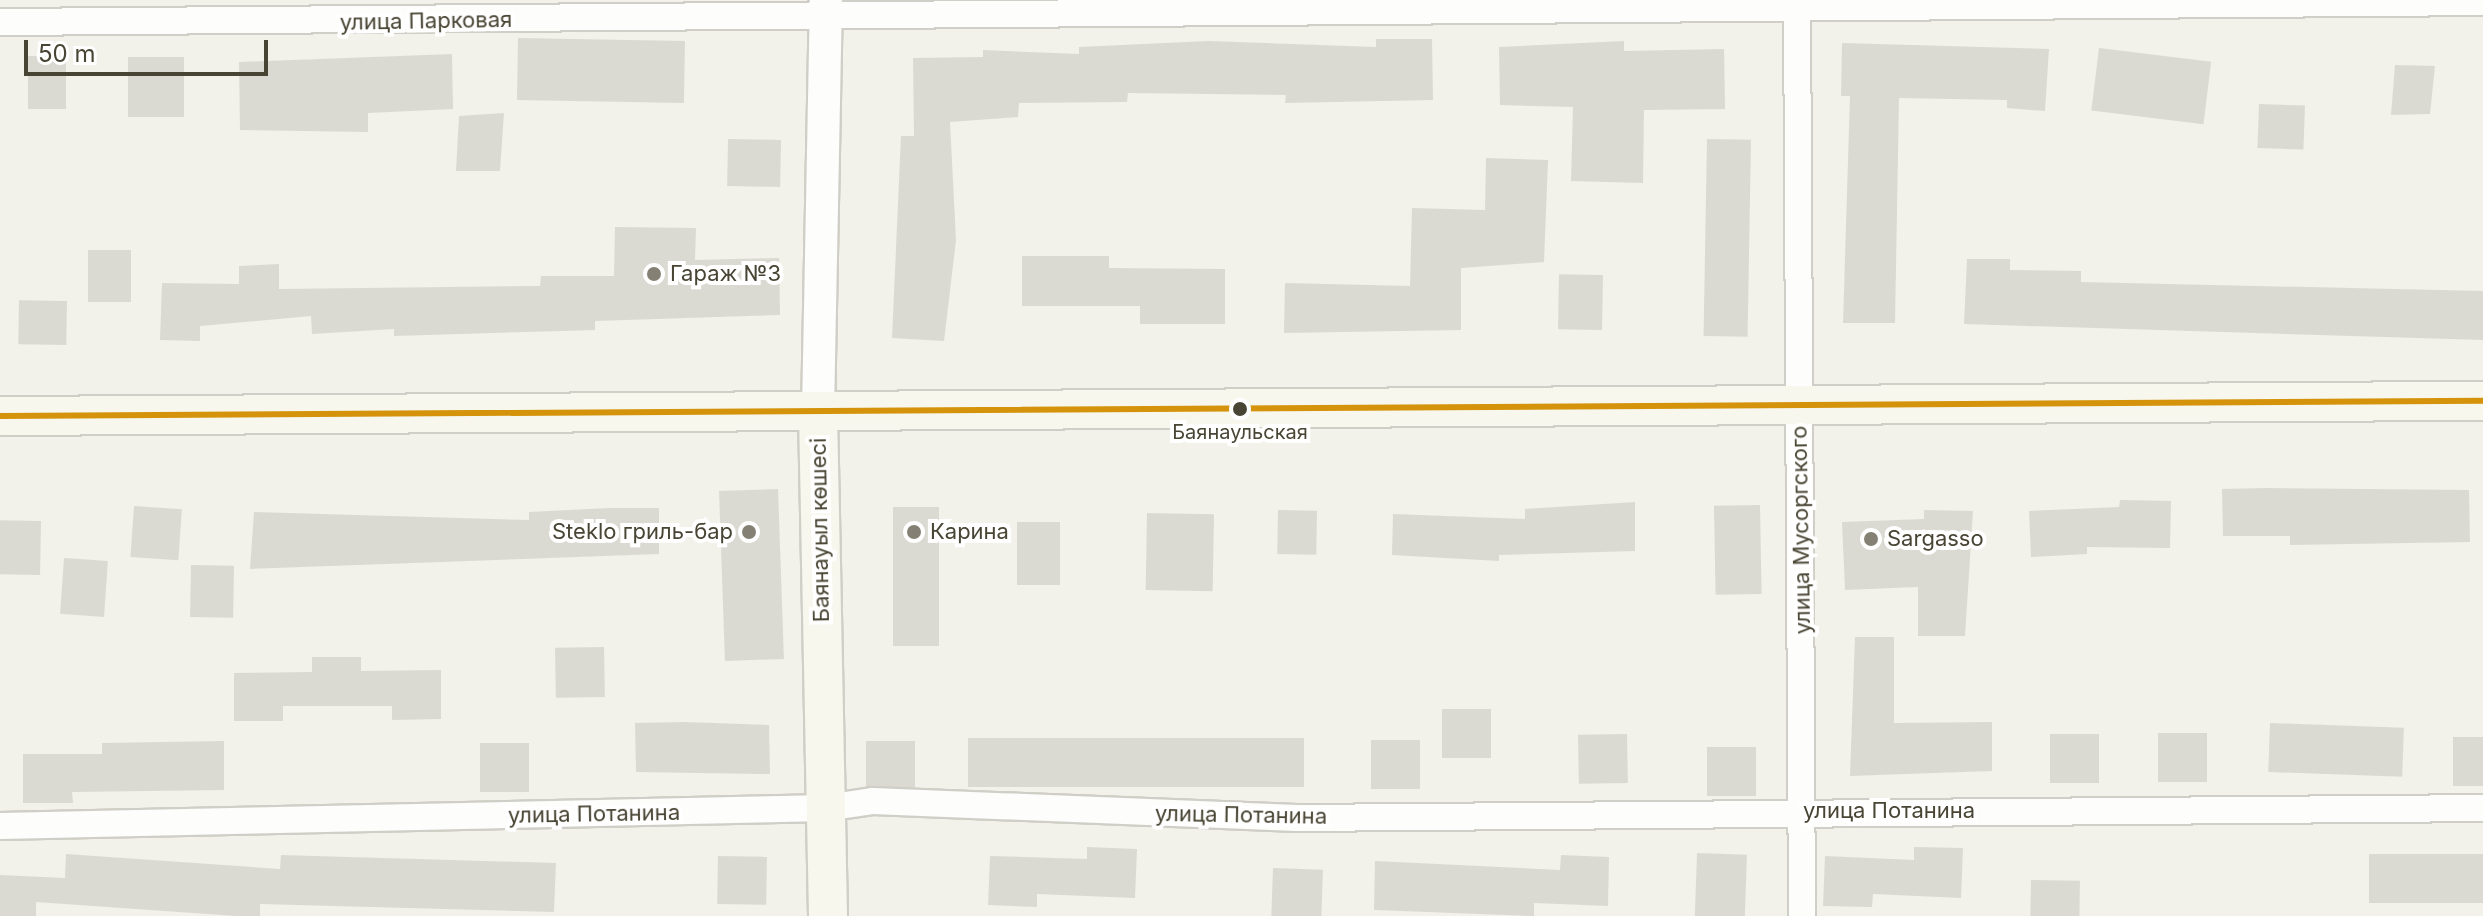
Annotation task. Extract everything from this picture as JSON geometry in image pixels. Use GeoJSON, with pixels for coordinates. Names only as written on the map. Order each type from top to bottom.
{"type":"FeatureCollection","features":[{"type":"Feature","properties":{"kind":"main road"},"geometry":{"type":"LineString","coordinates":[[0,416],[2483,401]]}},
{"type":"Feature","properties":{"kind":"main road","name":"Баянауыл көшесі"},"geometry":{"type":"LineString","coordinates":[[818,413],[828,916]]}},
{"type":"Feature","properties":{"kind":"street","name":"улица Мусоргского"},"geometry":{"type":"LineString","coordinates":[[1797,2],[1804,811],[1802,916]]}},
{"type":"Feature","properties":{"kind":"street","name":"улица Парковая"},"geometry":{"type":"LineString","coordinates":[[0,22],[431,11],[826,7],[2483,2]]}},
{"type":"Feature","properties":{"kind":"street","name":"Баянауыл көшесі"},"geometry":{"type":"LineString","coordinates":[[818,413],[826,7]]}},
{"type":"Feature","properties":{"kind":"street","name":"улица Потанина"},"geometry":{"type":"LineString","coordinates":[[0,826],[826,808],[873,801],[1297,818],[1804,811],[2483,808]]}},
{"type":"Feature","properties":{"kind":"building"},"geometry":{"type":"Polygon","coordinates":[[[518,38],[685,41],[684,103],[517,100],[518,38]]]}},
{"type":"Feature","properties":{"kind":"building"},"geometry":{"type":"Polygon","coordinates":[[[1376,39],[1432,39],[1433,100],[1285,103],[1286,95],[1128,93],[1127,102],[1019,103],[1018,117],[950,122],[956,240],[944,341],[892,338],[901,136],[914,136],[913,58],[983,57],[983,50],[1079,54],[1079,47],[1208,41],[1376,47],[1376,39]]]}},
{"type":"Feature","properties":{"kind":"building"},"geometry":{"type":"Polygon","coordinates":[[[1624,41],[1624,51],[1724,49],[1725,109],[1644,110],[1643,183],[1571,181],[1573,107],[1500,105],[1499,47],[1624,41]]]}},
{"type":"Feature","properties":{"kind":"building"},"geometry":{"type":"Polygon","coordinates":[[[1842,43],[2049,49],[2045,111],[2007,108],[2007,100],[1899,98],[1895,323],[1843,323],[1850,96],[1841,96],[1842,43]]]}},
{"type":"Feature","properties":{"kind":"building"},"geometry":{"type":"Polygon","coordinates":[[[2099,48],[2211,62],[2203,124],[2091,111],[2099,48]]]}},
{"type":"Feature","properties":{"kind":"building"},"geometry":{"type":"Polygon","coordinates":[[[452,54],[453,109],[368,113],[368,132],[240,130],[239,62],[452,54]]]}},
{"type":"Feature","properties":{"kind":"building"},"geometry":{"type":"Polygon","coordinates":[[[28,56],[66,56],[66,109],[28,109],[28,56]]]}},
{"type":"Feature","properties":{"kind":"building"},"geometry":{"type":"Polygon","coordinates":[[[128,57],[184,57],[184,117],[128,117],[128,57]]]}},
{"type":"Feature","properties":{"kind":"building"},"geometry":{"type":"Polygon","coordinates":[[[2395,65],[2435,66],[2430,114],[2391,115],[2395,65]]]}},
{"type":"Feature","properties":{"kind":"building"},"geometry":{"type":"Polygon","coordinates":[[[2259,104],[2305,106],[2303,150],[2257,148],[2259,104]]]}},
{"type":"Feature","properties":{"kind":"building"},"geometry":{"type":"Polygon","coordinates":[[[504,113],[500,171],[456,171],[459,116],[504,113]]]}},
{"type":"Feature","properties":{"kind":"building"},"geometry":{"type":"Polygon","coordinates":[[[728,139],[781,140],[780,187],[727,186],[728,139]]]}},
{"type":"Feature","properties":{"kind":"building"},"geometry":{"type":"Polygon","coordinates":[[[1707,139],[1751,140],[1748,337],[1704,336],[1707,139]]]}},
{"type":"Feature","properties":{"kind":"building"},"geometry":{"type":"Polygon","coordinates":[[[1486,158],[1548,160],[1544,262],[1461,268],[1461,330],[1284,333],[1285,283],[1410,286],[1412,208],[1485,210],[1486,158]]]}},
{"type":"Feature","properties":{"kind":"building"},"geometry":{"type":"Polygon","coordinates":[[[615,227],[696,228],[695,260],[779,258],[780,315],[595,321],[595,330],[394,336],[394,329],[312,334],[311,316],[200,326],[200,341],[160,340],[162,283],[239,284],[239,266],[279,264],[279,289],[540,286],[541,276],[614,276],[615,227]]]}},
{"type":"Feature","properties":{"kind":"building"},"geometry":{"type":"Polygon","coordinates":[[[88,250],[131,250],[131,302],[88,302],[88,250]]]}},
{"type":"Feature","properties":{"kind":"building"},"geometry":{"type":"Polygon","coordinates":[[[1022,256],[1109,256],[1109,268],[1225,269],[1225,324],[1140,324],[1140,306],[1022,306],[1022,256]]]}},
{"type":"Feature","properties":{"kind":"building"},"geometry":{"type":"Polygon","coordinates":[[[1967,259],[2010,259],[2010,270],[2081,271],[2081,282],[2483,291],[2483,340],[1964,324],[1967,259]]]}},
{"type":"Feature","properties":{"kind":"building"},"geometry":{"type":"Polygon","coordinates":[[[1559,274],[1603,275],[1602,330],[1558,329],[1559,274]]]}},
{"type":"Feature","properties":{"kind":"building"},"geometry":{"type":"Polygon","coordinates":[[[19,300],[67,301],[66,345],[18,344],[19,300]]]}},
{"type":"Feature","properties":{"kind":"building"},"geometry":{"type":"Polygon","coordinates":[[[778,489],[784,659],[725,661],[719,491],[778,489]]]}},
{"type":"Feature","properties":{"kind":"building"},"geometry":{"type":"Polygon","coordinates":[[[2222,489],[2469,490],[2470,542],[2290,545],[2290,536],[2223,536],[2222,489]]]}},
{"type":"Feature","properties":{"kind":"building"},"geometry":{"type":"Polygon","coordinates":[[[2120,500],[2171,501],[2170,548],[2087,547],[2087,554],[2031,557],[2029,511],[2119,507],[2120,500]]]}},
{"type":"Feature","properties":{"kind":"building"},"geometry":{"type":"Polygon","coordinates":[[[1635,502],[1635,551],[1499,555],[1499,561],[1392,555],[1393,514],[1525,519],[1525,509],[1635,502]]]}},
{"type":"Feature","properties":{"kind":"building"},"geometry":{"type":"Polygon","coordinates":[[[1760,505],[1762,594],[1716,595],[1714,506],[1760,505]]]}},
{"type":"Feature","properties":{"kind":"building"},"geometry":{"type":"Polygon","coordinates":[[[134,506],[182,509],[178,560],[130,557],[134,506]]]}},
{"type":"Feature","properties":{"kind":"building"},"geometry":{"type":"Polygon","coordinates":[[[893,507],[939,507],[939,646],[893,646],[893,507]]]}},
{"type":"Feature","properties":{"kind":"building"},"geometry":{"type":"Polygon","coordinates":[[[659,508],[659,554],[250,569],[254,512],[529,520],[529,512],[659,508]]]}},
{"type":"Feature","properties":{"kind":"building"},"geometry":{"type":"Polygon","coordinates":[[[1278,510],[1317,511],[1316,555],[1277,554],[1278,510]]]}},
{"type":"Feature","properties":{"kind":"building"},"geometry":{"type":"Polygon","coordinates":[[[1924,510],[1973,511],[1965,636],[1918,636],[1918,587],[1845,590],[1842,522],[1924,519],[1924,510]]]}},
{"type":"Feature","properties":{"kind":"building"},"geometry":{"type":"Polygon","coordinates":[[[1147,513],[1214,514],[1213,591],[1146,590],[1147,513]]]}},
{"type":"Feature","properties":{"kind":"building"},"geometry":{"type":"Polygon","coordinates":[[[0,520],[41,521],[40,575],[0,574],[0,520]]]}},
{"type":"Feature","properties":{"kind":"building"},"geometry":{"type":"Polygon","coordinates":[[[1017,522],[1060,522],[1060,585],[1017,585],[1017,522]]]}},
{"type":"Feature","properties":{"kind":"building"},"geometry":{"type":"Polygon","coordinates":[[[64,558],[108,561],[104,617],[60,614],[64,558]]]}},
{"type":"Feature","properties":{"kind":"building"},"geometry":{"type":"Polygon","coordinates":[[[191,565],[234,566],[233,618],[190,617],[191,565]]]}},
{"type":"Feature","properties":{"kind":"building"},"geometry":{"type":"Polygon","coordinates":[[[1855,637],[1894,637],[1894,723],[1992,722],[1992,771],[1850,776],[1855,637]]]}},
{"type":"Feature","properties":{"kind":"building"},"geometry":{"type":"Polygon","coordinates":[[[604,647],[605,697],[556,698],[555,648],[604,647]]]}},
{"type":"Feature","properties":{"kind":"building"},"geometry":{"type":"Polygon","coordinates":[[[312,657],[361,657],[361,671],[441,670],[441,719],[392,720],[392,706],[283,706],[283,721],[234,721],[234,673],[312,672],[312,657]]]}},
{"type":"Feature","properties":{"kind":"building"},"geometry":{"type":"Polygon","coordinates":[[[1442,709],[1491,709],[1491,758],[1442,758],[1442,709]]]}},
{"type":"Feature","properties":{"kind":"building"},"geometry":{"type":"Polygon","coordinates":[[[635,723],[769,725],[770,774],[636,772],[635,723]]]}},
{"type":"Feature","properties":{"kind":"building"},"geometry":{"type":"Polygon","coordinates":[[[2270,723],[2404,728],[2402,777],[2268,772],[2270,723]]]}},
{"type":"Feature","properties":{"kind":"building"},"geometry":{"type":"Polygon","coordinates":[[[2158,733],[2207,733],[2207,782],[2158,782],[2158,733]]]}},
{"type":"Feature","properties":{"kind":"building"},"geometry":{"type":"Polygon","coordinates":[[[1627,734],[1628,783],[1579,784],[1578,735],[1627,734]]]}},
{"type":"Feature","properties":{"kind":"building"},"geometry":{"type":"Polygon","coordinates":[[[2050,734],[2099,734],[2099,783],[2050,783],[2050,734]]]}},
{"type":"Feature","properties":{"kind":"building"},"geometry":{"type":"Polygon","coordinates":[[[2453,737],[2483,737],[2483,786],[2453,786],[2453,737]]]}},
{"type":"Feature","properties":{"kind":"building"},"geometry":{"type":"Polygon","coordinates":[[[968,738],[1304,738],[1304,787],[968,787],[968,738]]]}},
{"type":"Feature","properties":{"kind":"building"},"geometry":{"type":"Polygon","coordinates":[[[1371,740],[1420,740],[1420,789],[1371,789],[1371,740]]]}},
{"type":"Feature","properties":{"kind":"building"},"geometry":{"type":"Polygon","coordinates":[[[224,741],[224,790],[72,792],[73,803],[23,803],[23,754],[102,754],[102,743],[224,741]]]}},
{"type":"Feature","properties":{"kind":"building"},"geometry":{"type":"Polygon","coordinates":[[[866,741],[915,741],[915,787],[866,787],[866,741]]]}},
{"type":"Feature","properties":{"kind":"building"},"geometry":{"type":"Polygon","coordinates":[[[480,743],[529,743],[529,792],[480,792],[480,743]]]}},
{"type":"Feature","properties":{"kind":"building"},"geometry":{"type":"Polygon","coordinates":[[[1707,747],[1756,747],[1756,796],[1707,796],[1707,747]]]}},
{"type":"Feature","properties":{"kind":"building"},"geometry":{"type":"Polygon","coordinates":[[[1087,847],[1137,849],[1135,898],[1037,894],[1037,907],[988,905],[990,856],[1087,859],[1087,847]]]}},
{"type":"Feature","properties":{"kind":"building"},"geometry":{"type":"Polygon","coordinates":[[[1914,847],[1963,848],[1961,898],[1873,894],[1872,907],[1823,906],[1825,856],[1914,860],[1914,847]]]}},
{"type":"Feature","properties":{"kind":"building"},"geometry":{"type":"Polygon","coordinates":[[[1697,853],[1747,855],[1745,916],[1695,916],[1697,853]]]}},
{"type":"Feature","properties":{"kind":"building"},"geometry":{"type":"Polygon","coordinates":[[[66,854],[280,869],[281,855],[556,863],[554,912],[260,904],[260,916],[236,916],[36,902],[36,916],[0,916],[0,875],[65,878],[66,854]]]}},
{"type":"Feature","properties":{"kind":"building"},"geometry":{"type":"Polygon","coordinates":[[[2369,854],[2483,854],[2483,903],[2369,903],[2369,854]]]}},
{"type":"Feature","properties":{"kind":"building"},"geometry":{"type":"Polygon","coordinates":[[[1561,855],[1609,857],[1608,906],[1534,903],[1534,916],[1374,910],[1375,861],[1560,870],[1561,855]]]}},
{"type":"Feature","properties":{"kind":"building"},"geometry":{"type":"Polygon","coordinates":[[[718,856],[767,857],[766,905],[717,904],[718,856]]]}},
{"type":"Feature","properties":{"kind":"building"},"geometry":{"type":"Polygon","coordinates":[[[1273,868],[1323,870],[1321,916],[1271,916],[1273,868]]]}},
{"type":"Feature","properties":{"kind":"building"},"geometry":{"type":"Polygon","coordinates":[[[2031,880],[2080,881],[2079,916],[2030,916],[2031,880]]]}},
{"type":"Feature","properties":{"kind":"transit line"},"geometry":{"type":"LineString","coordinates":[[0,416],[2483,401]]}},
{"type":"Feature","properties":{"kind":"place","name":"Гараж №3"},"geometry":{"type":"Point","coordinates":[654,274]}},
{"type":"Feature","properties":{"kind":"place","name":"Баянаульская"},"geometry":{"type":"Point","coordinates":[1240,409]}},
{"type":"Feature","properties":{"kind":"place","name":"Steklo гриль-бар"},"geometry":{"type":"Point","coordinates":[749,532]}},
{"type":"Feature","properties":{"kind":"place","name":"Карина"},"geometry":{"type":"Point","coordinates":[914,532]}},
{"type":"Feature","properties":{"kind":"place","name":"Sargasso"},"geometry":{"type":"Point","coordinates":[1871,539]}}]}
